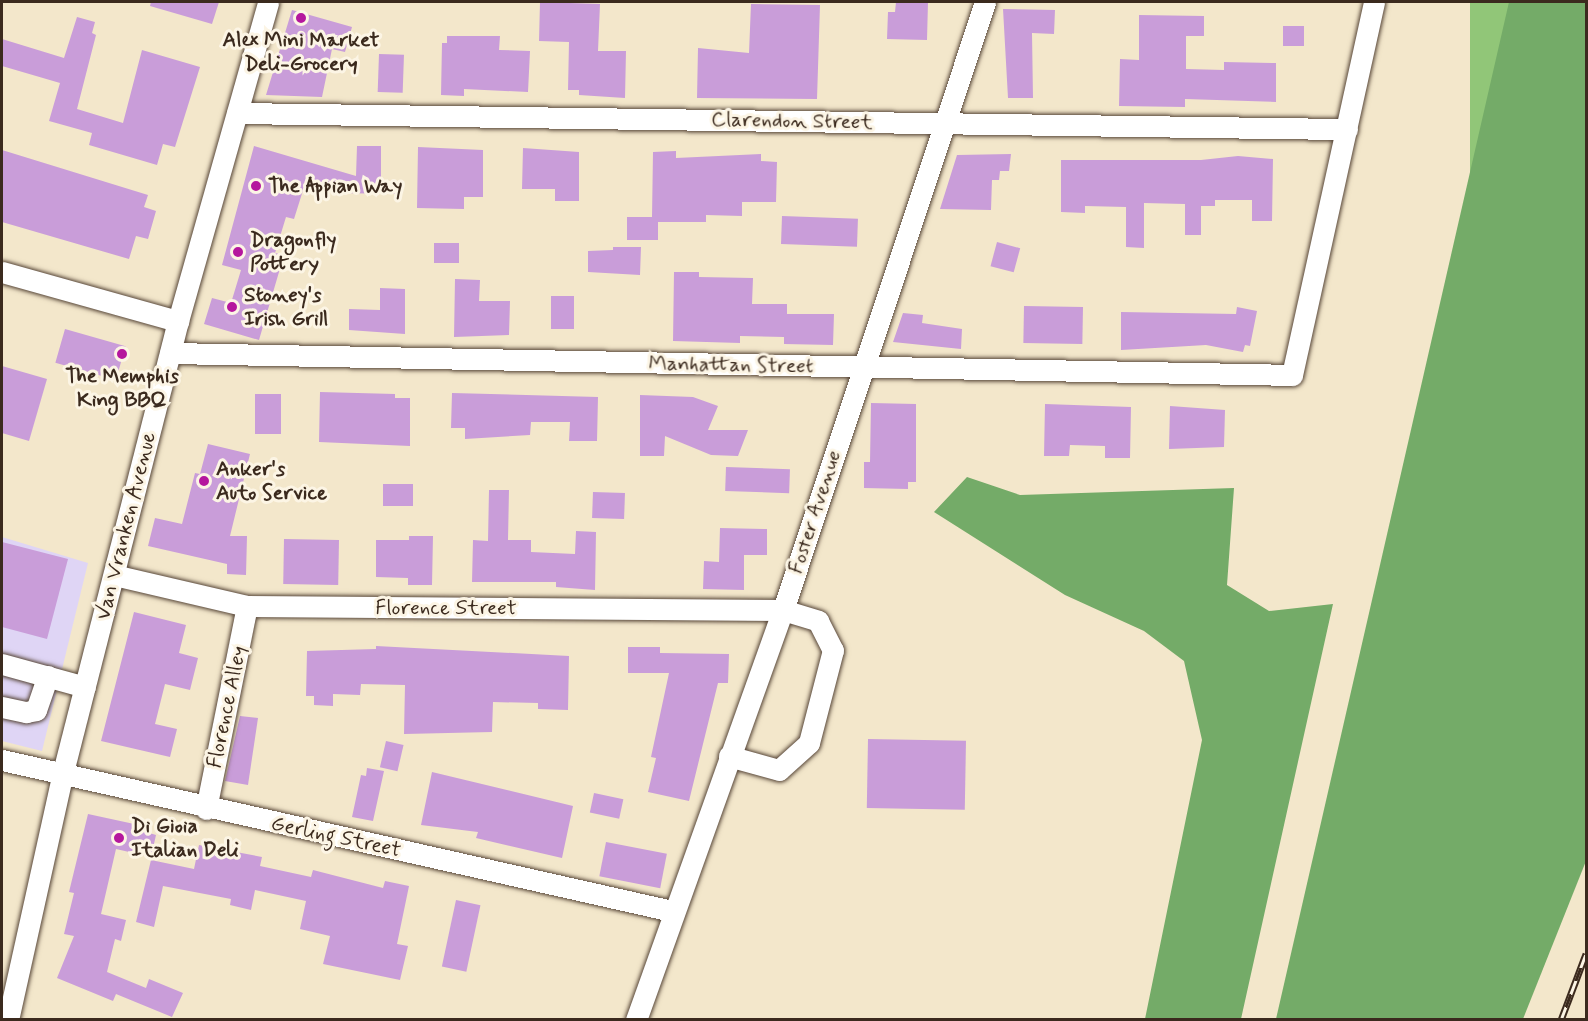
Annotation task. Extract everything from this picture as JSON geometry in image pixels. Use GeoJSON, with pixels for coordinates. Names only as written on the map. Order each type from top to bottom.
{"type":"FeatureCollection","features":[{"type":"Feature","properties":{"kind":"street","name":"Van Vranken Avenue"},"geometry":{"type":"LineString","coordinates":[[8,1020],[62,776],[177,321],[268,2]]}},
{"type":"Feature","properties":{"kind":"street","name":"Foster Avenue"},"geometry":{"type":"LineString","coordinates":[[636,1020],[672,911],[783,610],[861,368],[985,2]]}},
{"type":"Feature","properties":{"kind":"street"},"geometry":{"type":"LineString","coordinates":[[1347,129],[1374,2]]}},
{"type":"Feature","properties":{"kind":"street","name":"Clarendon Street"},"geometry":{"type":"LineString","coordinates":[[237,113],[1347,129]]}},
{"type":"Feature","properties":{"kind":"street","name":"Manhattan Street"},"geometry":{"type":"LineString","coordinates":[[170,353],[1292,375],[1347,129]]}},
{"type":"Feature","properties":{"kind":"street"},"geometry":{"type":"LineString","coordinates":[[2,272],[177,321]]}},
{"type":"Feature","properties":{"kind":"street","name":"Florence Street"},"geometry":{"type":"LineString","coordinates":[[114,575],[247,606],[783,610],[818,621],[833,650],[809,743],[779,770],[729,756]]}},
{"type":"Feature","properties":{"kind":"street","name":"Florence Alley"},"geometry":{"type":"LineString","coordinates":[[206,809],[247,606]]}},
{"type":"Feature","properties":{"kind":"street"},"geometry":{"type":"LineString","coordinates":[[2,664],[85,687]]}},
{"type":"Feature","properties":{"kind":"street"},"geometry":{"type":"LineString","coordinates":[[2,707],[26,712],[36,711],[48,676]]}},
{"type":"Feature","properties":{"kind":"street","name":"Gerling Street"},"geometry":{"type":"LineString","coordinates":[[2,760],[206,809],[672,911]]}},
{"type":"Feature","properties":{"kind":"shaded area"},"geometry":{"type":"Polygon","coordinates":[[[2,537],[88,563],[42,751],[2,741],[2,537]]]}},
{"type":"Feature","properties":{"kind":"green space"},"geometry":{"type":"Polygon","coordinates":[[[1470,2],[1509,2],[1509,1020],[1470,1020],[1470,2]]]}},
{"type":"Feature","properties":{"kind":"green space"},"geometry":{"type":"Polygon","coordinates":[[[1509,2],[1586,2],[1586,861],[1523,1019],[1276,1019],[1509,2]]]}},
{"type":"Feature","properties":{"kind":"green space"},"geometry":{"type":"Polygon","coordinates":[[[967,477],[1020,495],[1234,488],[1227,585],[1269,611],[1333,604],[1241,1019],[1145,1019],[1202,740],[1184,661],[1144,631],[1065,595],[934,512],[967,477]]]}},
{"type":"Feature","properties":{"kind":"building"},"geometry":{"type":"Polygon","coordinates":[[[151,2],[219,2],[212,24],[150,6],[151,2]]]}},
{"type":"Feature","properties":{"kind":"building"},"geometry":{"type":"Polygon","coordinates":[[[540,2],[600,4],[598,51],[626,51],[625,98],[579,95],[579,90],[568,90],[569,42],[539,41],[540,2]]]}},
{"type":"Feature","properties":{"kind":"building"},"geometry":{"type":"Polygon","coordinates":[[[896,2],[928,2],[927,40],[887,39],[888,12],[895,12],[896,2]]]}},
{"type":"Feature","properties":{"kind":"building"},"geometry":{"type":"Polygon","coordinates":[[[751,4],[820,5],[817,99],[697,98],[698,48],[749,53],[751,4]]]}},
{"type":"Feature","properties":{"kind":"building"},"geometry":{"type":"Polygon","coordinates":[[[1003,9],[1055,10],[1054,34],[1032,33],[1033,98],[1008,98],[1003,9]]]}},
{"type":"Feature","properties":{"kind":"building"},"geometry":{"type":"Polygon","coordinates":[[[292,10],[352,27],[345,52],[332,49],[322,97],[266,95],[292,10]]]}},
{"type":"Feature","properties":{"kind":"building"},"geometry":{"type":"Polygon","coordinates":[[[1139,15],[1204,16],[1204,36],[1186,36],[1186,69],[1224,70],[1224,62],[1276,63],[1276,102],[1185,99],[1185,107],[1119,106],[1120,59],[1139,60],[1139,15]]]}},
{"type":"Feature","properties":{"kind":"building"},"geometry":{"type":"Polygon","coordinates":[[[77,17],[95,22],[92,33],[96,35],[77,109],[123,123],[142,50],[200,67],[175,147],[163,144],[157,165],[89,145],[92,133],[49,121],[60,83],[2,66],[2,39],[64,58],[77,17]]]}},
{"type":"Feature","properties":{"kind":"building"},"geometry":{"type":"Polygon","coordinates":[[[1283,26],[1304,26],[1304,46],[1283,46],[1283,26]]]}},
{"type":"Feature","properties":{"kind":"building"},"geometry":{"type":"Polygon","coordinates":[[[447,36],[500,36],[499,50],[530,51],[528,92],[464,89],[464,96],[441,95],[442,43],[447,43],[447,36]]]}},
{"type":"Feature","properties":{"kind":"building"},"geometry":{"type":"Polygon","coordinates":[[[379,54],[404,55],[403,93],[378,92],[379,54]]]}},
{"type":"Feature","properties":{"kind":"building"},"geometry":{"type":"Polygon","coordinates":[[[254,146],[356,176],[357,146],[381,146],[381,183],[401,188],[400,194],[336,193],[305,184],[294,219],[286,217],[275,253],[284,255],[259,340],[204,324],[212,298],[231,303],[241,270],[222,265],[254,146]]]}},
{"type":"Feature","properties":{"kind":"building"},"geometry":{"type":"Polygon","coordinates":[[[418,147],[483,150],[483,197],[464,197],[464,209],[417,208],[418,147]]]}},
{"type":"Feature","properties":{"kind":"building"},"geometry":{"type":"Polygon","coordinates":[[[523,148],[579,152],[579,201],[555,201],[555,189],[522,189],[523,148]]]}},
{"type":"Feature","properties":{"kind":"building"},"geometry":{"type":"Polygon","coordinates":[[[2,150],[148,195],[144,207],[156,211],[148,239],[136,236],[129,259],[2,222],[2,150]]]}},
{"type":"Feature","properties":{"kind":"building"},"geometry":{"type":"Polygon","coordinates":[[[676,151],[676,158],[761,154],[761,161],[777,162],[776,202],[742,202],[742,216],[706,215],[706,222],[658,222],[658,240],[627,240],[627,217],[652,217],[653,152],[676,151]]]}},
{"type":"Feature","properties":{"kind":"building"},"geometry":{"type":"Polygon","coordinates":[[[1011,154],[1009,171],[1000,171],[999,180],[992,180],[991,210],[940,209],[957,155],[1011,154]]]}},
{"type":"Feature","properties":{"kind":"building"},"geometry":{"type":"Polygon","coordinates":[[[1238,156],[1273,159],[1272,221],[1252,221],[1252,200],[1215,200],[1215,206],[1201,206],[1201,235],[1185,235],[1185,204],[1144,203],[1144,248],[1126,247],[1126,207],[1085,206],[1085,213],[1061,212],[1061,160],[1201,160],[1238,156]]]}},
{"type":"Feature","properties":{"kind":"building"},"geometry":{"type":"Polygon","coordinates":[[[782,216],[858,219],[857,247],[781,244],[782,216]]]}},
{"type":"Feature","properties":{"kind":"building"},"geometry":{"type":"Polygon","coordinates":[[[997,242],[1020,248],[1014,272],[991,266],[997,242]]]}},
{"type":"Feature","properties":{"kind":"building"},"geometry":{"type":"Polygon","coordinates":[[[434,243],[459,243],[459,263],[434,263],[434,243]]]}},
{"type":"Feature","properties":{"kind":"building"},"geometry":{"type":"Polygon","coordinates":[[[613,247],[641,247],[640,275],[588,272],[588,251],[613,250],[613,247]]]}},
{"type":"Feature","properties":{"kind":"building"},"geometry":{"type":"Polygon","coordinates":[[[674,272],[699,272],[699,277],[753,278],[752,304],[787,304],[787,314],[834,314],[833,345],[784,344],[784,337],[740,336],[740,343],[673,341],[674,272]]]}},
{"type":"Feature","properties":{"kind":"building"},"geometry":{"type":"Polygon","coordinates":[[[455,279],[480,280],[479,301],[510,301],[509,335],[454,337],[455,279]]]}},
{"type":"Feature","properties":{"kind":"building"},"geometry":{"type":"Polygon","coordinates":[[[380,288],[405,289],[405,334],[349,330],[349,309],[380,310],[380,288]]]}},
{"type":"Feature","properties":{"kind":"building"},"geometry":{"type":"Polygon","coordinates":[[[551,296],[574,296],[574,329],[551,329],[551,296]]]}},
{"type":"Feature","properties":{"kind":"building"},"geometry":{"type":"Polygon","coordinates":[[[1024,306],[1083,307],[1082,344],[1023,343],[1024,306]]]}},
{"type":"Feature","properties":{"kind":"building"},"geometry":{"type":"Polygon","coordinates":[[[1237,307],[1257,311],[1250,346],[1245,345],[1243,352],[1206,345],[1121,350],[1121,312],[1236,314],[1237,307]]]}},
{"type":"Feature","properties":{"kind":"building"},"geometry":{"type":"Polygon","coordinates":[[[903,313],[923,315],[922,323],[962,329],[961,349],[893,342],[903,313]]]}},
{"type":"Feature","properties":{"kind":"building"},"geometry":{"type":"Polygon","coordinates":[[[65,329],[126,346],[116,380],[55,363],[65,329]]]}},
{"type":"Feature","properties":{"kind":"building"},"geometry":{"type":"Polygon","coordinates":[[[2,366],[47,379],[29,441],[2,433],[2,366]]]}},
{"type":"Feature","properties":{"kind":"building"},"geometry":{"type":"Polygon","coordinates":[[[320,392],[395,394],[395,398],[410,398],[410,446],[319,442],[320,392]]]}},
{"type":"Feature","properties":{"kind":"building"},"geometry":{"type":"Polygon","coordinates":[[[452,393],[598,397],[597,441],[569,441],[570,422],[531,422],[530,435],[465,439],[465,428],[451,428],[452,393]]]}},
{"type":"Feature","properties":{"kind":"building"},"geometry":{"type":"Polygon","coordinates":[[[255,394],[281,394],[281,434],[255,434],[255,394]]]}},
{"type":"Feature","properties":{"kind":"building"},"geometry":{"type":"Polygon","coordinates":[[[640,395],[693,397],[718,406],[708,430],[748,430],[738,456],[711,455],[665,436],[664,456],[640,456],[640,395]]]}},
{"type":"Feature","properties":{"kind":"building"},"geometry":{"type":"Polygon","coordinates":[[[871,403],[916,404],[916,482],[908,482],[908,489],[864,488],[864,462],[870,462],[871,403]]]}},
{"type":"Feature","properties":{"kind":"building"},"geometry":{"type":"Polygon","coordinates":[[[1045,404],[1131,407],[1130,458],[1105,458],[1105,446],[1070,445],[1069,456],[1044,456],[1045,404]]]}},
{"type":"Feature","properties":{"kind":"building"},"geometry":{"type":"Polygon","coordinates":[[[1170,406],[1225,410],[1224,447],[1169,449],[1170,406]]]}},
{"type":"Feature","properties":{"kind":"building"},"geometry":{"type":"Polygon","coordinates":[[[208,444],[250,454],[230,536],[247,536],[246,575],[227,574],[227,564],[148,546],[155,518],[182,524],[195,473],[200,474],[208,444]]]}},
{"type":"Feature","properties":{"kind":"building"},"geometry":{"type":"Polygon","coordinates":[[[726,467],[790,469],[789,493],[725,491],[726,467]]]}},
{"type":"Feature","properties":{"kind":"building"},"geometry":{"type":"Polygon","coordinates":[[[383,484],[413,484],[413,506],[383,506],[383,484]]]}},
{"type":"Feature","properties":{"kind":"building"},"geometry":{"type":"Polygon","coordinates":[[[489,490],[509,490],[508,540],[531,540],[531,552],[575,554],[576,531],[596,532],[595,590],[556,587],[556,582],[472,582],[473,540],[488,541],[489,490]]]}},
{"type":"Feature","properties":{"kind":"building"},"geometry":{"type":"Polygon","coordinates":[[[593,492],[625,493],[624,519],[592,518],[593,492]]]}},
{"type":"Feature","properties":{"kind":"building"},"geometry":{"type":"Polygon","coordinates":[[[720,528],[767,529],[767,555],[744,555],[744,590],[703,589],[704,561],[719,562],[720,528]]]}},
{"type":"Feature","properties":{"kind":"building"},"geometry":{"type":"Polygon","coordinates":[[[409,536],[433,536],[432,585],[408,585],[408,578],[376,577],[376,540],[409,540],[409,536]]]}},
{"type":"Feature","properties":{"kind":"building"},"geometry":{"type":"Polygon","coordinates":[[[284,539],[339,540],[338,585],[283,584],[284,539]]]}},
{"type":"Feature","properties":{"kind":"building"},"geometry":{"type":"Polygon","coordinates":[[[2,542],[68,559],[47,639],[2,627],[2,542]]]}},
{"type":"Feature","properties":{"kind":"building"},"geometry":{"type":"Polygon","coordinates":[[[134,612],[186,625],[179,653],[198,658],[190,690],[165,684],[155,724],[177,729],[170,757],[101,741],[134,612]]]}},
{"type":"Feature","properties":{"kind":"building"},"geometry":{"type":"Polygon","coordinates":[[[376,646],[569,656],[568,710],[538,709],[538,703],[493,702],[492,732],[404,734],[405,685],[361,684],[360,695],[333,694],[333,706],[314,705],[314,696],[306,696],[307,651],[376,649],[376,646]]]}},
{"type":"Feature","properties":{"kind":"building"},"geometry":{"type":"Polygon","coordinates":[[[628,647],[660,647],[660,653],[729,654],[728,683],[718,683],[689,801],[648,792],[656,758],[651,757],[669,673],[628,673],[628,647]]]}},
{"type":"Feature","properties":{"kind":"building"},"geometry":{"type":"Polygon","coordinates":[[[240,716],[258,718],[248,785],[225,781],[240,716]]]}},
{"type":"Feature","properties":{"kind":"building"},"geometry":{"type":"Polygon","coordinates":[[[868,739],[966,741],[965,810],[867,808],[868,739]]]}},
{"type":"Feature","properties":{"kind":"building"},"geometry":{"type":"Polygon","coordinates":[[[386,741],[404,745],[397,771],[380,767],[386,741]]]}},
{"type":"Feature","properties":{"kind":"building"},"geometry":{"type":"Polygon","coordinates":[[[367,768],[384,771],[373,821],[352,817],[361,775],[366,776],[367,768]]]}},
{"type":"Feature","properties":{"kind":"building"},"geometry":{"type":"Polygon","coordinates":[[[432,772],[573,806],[562,858],[476,838],[478,832],[421,825],[432,772]]]}},
{"type":"Feature","properties":{"kind":"building"},"geometry":{"type":"Polygon","coordinates":[[[594,793],[623,799],[619,819],[590,813],[594,793]]]}},
{"type":"Feature","properties":{"kind":"building"},"geometry":{"type":"Polygon","coordinates":[[[88,814],[148,827],[146,832],[156,835],[151,857],[116,849],[101,914],[126,920],[121,941],[115,939],[107,972],[146,988],[149,979],[183,993],[172,1017],[116,994],[113,1001],[57,978],[74,936],[64,934],[74,893],[69,892],[88,814]]]}},
{"type":"Feature","properties":{"kind":"building"},"geometry":{"type":"Polygon","coordinates":[[[606,842],[667,854],[660,888],[599,876],[606,842]]]}},
{"type":"Feature","properties":{"kind":"building"},"geometry":{"type":"Polygon","coordinates":[[[199,845],[262,857],[260,866],[311,877],[313,870],[383,888],[385,881],[409,886],[397,944],[408,946],[400,980],[323,964],[330,936],[300,929],[306,901],[255,890],[251,910],[230,905],[231,899],[163,886],[154,927],[136,922],[151,860],[194,869],[199,845]]]}},
{"type":"Feature","properties":{"kind":"building"},"geometry":{"type":"Polygon","coordinates":[[[456,900],[480,905],[466,972],[442,967],[456,900]]]}},
{"type":"Feature","properties":{"kind":"railway"},"geometry":{"type":"LineString","coordinates":[[1561,1020],[1586,954]]}},
{"type":"Feature","properties":{"kind":"place","name":"Alex Mini Market Deli-Grocery"},"geometry":{"type":"Point","coordinates":[301,18]}},
{"type":"Feature","properties":{"kind":"place","name":"The Appian Way"},"geometry":{"type":"Point","coordinates":[256,186]}},
{"type":"Feature","properties":{"kind":"place","name":"Dragonfly Pottery"},"geometry":{"type":"Point","coordinates":[238,252]}},
{"type":"Feature","properties":{"kind":"place","name":"Stoney's Irish Grill"},"geometry":{"type":"Point","coordinates":[232,307]}},
{"type":"Feature","properties":{"kind":"place","name":"The Memphis King BBQ"},"geometry":{"type":"Point","coordinates":[122,354]}},
{"type":"Feature","properties":{"kind":"place","name":"Anker's Auto Service"},"geometry":{"type":"Point","coordinates":[204,481]}},
{"type":"Feature","properties":{"kind":"place","name":"Di Gioia Italian Deli"},"geometry":{"type":"Point","coordinates":[119,838]}}]}
